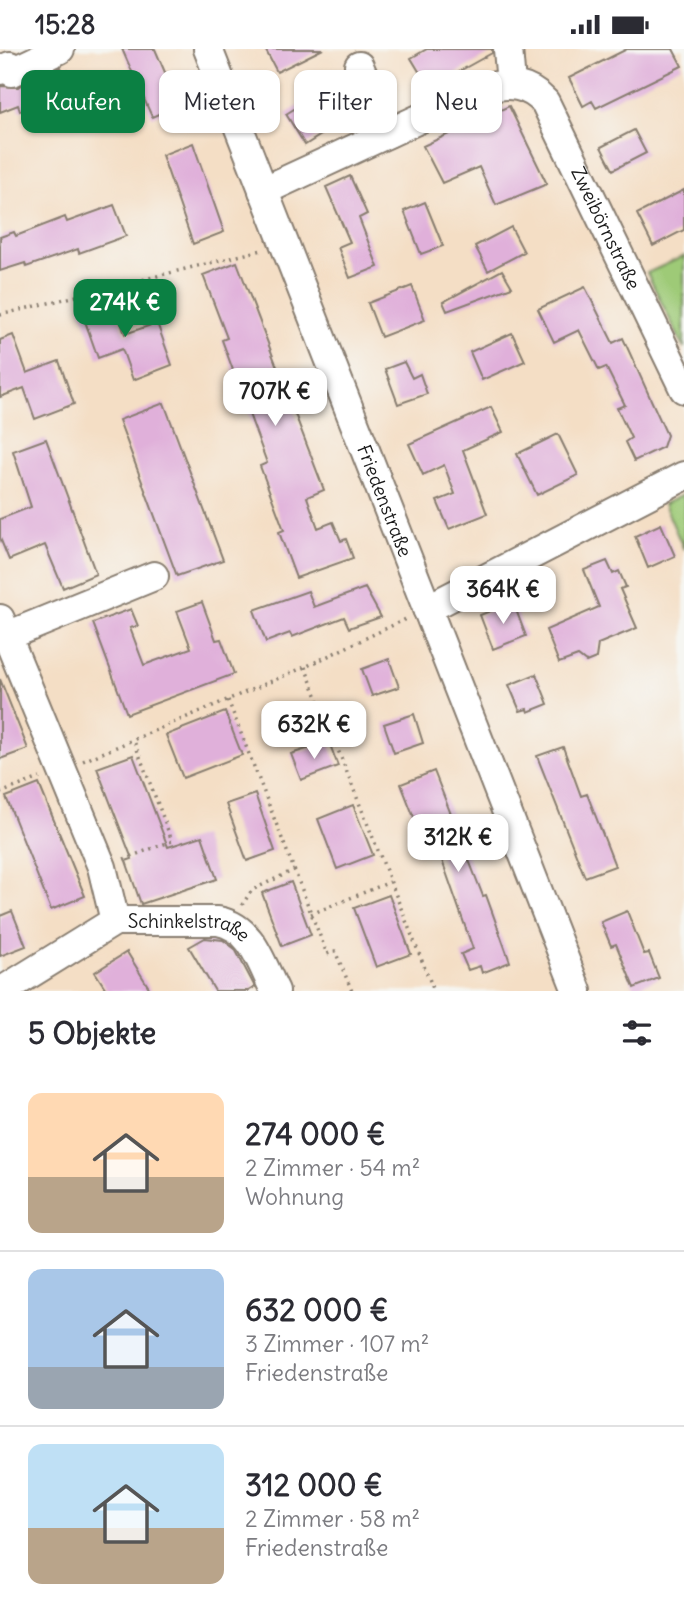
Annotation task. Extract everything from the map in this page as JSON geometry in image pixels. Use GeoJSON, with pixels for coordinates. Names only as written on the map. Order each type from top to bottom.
{"type":"FeatureCollection","features":[{"type":"Feature","properties":{"kind":"street","name":"Friedenstraße"},"geometry":{"type":"LineString","coordinates":[[208,49],[577,991]]}},
{"type":"Feature","properties":{"kind":"street"},"geometry":{"type":"LineString","coordinates":[[397,129],[486,89],[511,84],[508,49]]}},
{"type":"Feature","properties":{"kind":"street"},"geometry":{"type":"LineString","coordinates":[[0,70],[10,66],[12,72],[61,50]]}},
{"type":"Feature","properties":{"kind":"street"},"geometry":{"type":"LineString","coordinates":[[359,66],[361,70]]}},
{"type":"Feature","properties":{"kind":"street","name":"Zweibörnstraße"},"geometry":{"type":"LineString","coordinates":[[511,84],[535,92],[545,102],[684,389]]}},
{"type":"Feature","properties":{"kind":"street"},"geometry":{"type":"LineString","coordinates":[[264,191],[388,133]]}},
{"type":"Feature","properties":{"kind":"street"},"geometry":{"type":"LineString","coordinates":[[427,609],[684,476]]}},
{"type":"Feature","properties":{"kind":"street"},"geometry":{"type":"LineString","coordinates":[[115,921],[102,867],[4,627],[154,576]]}},
{"type":"Feature","properties":{"kind":"street","name":"Schinkelstraße"},"geometry":{"type":"LineString","coordinates":[[2,991],[115,921],[231,923],[247,936],[275,991]]}},
{"type":"Feature","properties":{"kind":"path"},"geometry":{"type":"LineString","coordinates":[[61,50],[66,70]]}},
{"type":"Feature","properties":{"kind":"path"},"geometry":{"type":"LineString","coordinates":[[0,315],[285,244]]}},
{"type":"Feature","properties":{"kind":"path"},"geometry":{"type":"LineString","coordinates":[[0,793],[134,741],[306,667],[427,609]]}},
{"type":"Feature","properties":{"kind":"path"},"geometry":{"type":"LineString","coordinates":[[306,667],[434,991]]}},
{"type":"Feature","properties":{"kind":"path"},"geometry":{"type":"LineString","coordinates":[[228,700],[327,954],[335,951],[352,991]]}},
{"type":"Feature","properties":{"kind":"path"},"geometry":{"type":"LineString","coordinates":[[134,741],[172,841],[138,854]]}},
{"type":"Feature","properties":{"kind":"path"},"geometry":{"type":"LineString","coordinates":[[247,898],[252,890],[294,870]]}},
{"type":"Feature","properties":{"kind":"path"},"geometry":{"type":"LineString","coordinates":[[311,914],[391,881]]}},
{"type":"Feature","properties":{"kind":"green space"},"geometry":{"type":"Polygon","coordinates":[[[684,256],[684,348],[647,273],[684,256]]]}},
{"type":"Feature","properties":{"kind":"green space"},"geometry":{"type":"Polygon","coordinates":[[[684,494],[684,550],[664,504],[684,494]]]}},
{"type":"Feature","properties":{"kind":"building"},"geometry":{"type":"Polygon","coordinates":[[[122,49],[155,49],[164,70],[159,70],[159,114],[152,117],[145,101],[145,70],[131,70],[122,49]]]}},
{"type":"Feature","properties":{"kind":"building"},"geometry":{"type":"Polygon","coordinates":[[[265,49],[323,49],[280,70],[276,70],[265,49]]]}},
{"type":"Feature","properties":{"kind":"building"},"geometry":{"type":"Polygon","coordinates":[[[427,49],[492,49],[492,53],[461,70],[418,70],[411,58],[427,49]]]}},
{"type":"Feature","properties":{"kind":"building"},"geometry":{"type":"Polygon","coordinates":[[[627,49],[673,49],[682,66],[596,108],[592,101],[583,106],[569,78],[627,49]]]}},
{"type":"Feature","properties":{"kind":"building"},"geometry":{"type":"Polygon","coordinates":[[[0,86],[21,86],[21,111],[18,105],[0,112],[0,86]]]}},
{"type":"Feature","properties":{"kind":"building"},"geometry":{"type":"Polygon","coordinates":[[[509,106],[547,184],[496,205],[479,167],[442,183],[423,146],[451,133],[502,133],[502,109],[509,106]]]}},
{"type":"Feature","properties":{"kind":"building"},"geometry":{"type":"Polygon","coordinates":[[[294,109],[294,127],[286,114],[294,109]]]}},
{"type":"Feature","properties":{"kind":"building"},"geometry":{"type":"Polygon","coordinates":[[[634,130],[646,153],[613,170],[601,147],[634,130]]]}},
{"type":"Feature","properties":{"kind":"building"},"geometry":{"type":"Polygon","coordinates":[[[298,133],[324,133],[305,145],[298,133]]]}},
{"type":"Feature","properties":{"kind":"building"},"geometry":{"type":"Polygon","coordinates":[[[193,143],[224,232],[193,244],[162,155],[193,143]]]}},
{"type":"Feature","properties":{"kind":"building"},"geometry":{"type":"Polygon","coordinates":[[[350,176],[367,214],[359,218],[378,267],[350,278],[338,247],[350,242],[326,187],[350,176]]]}},
{"type":"Feature","properties":{"kind":"building"},"geometry":{"type":"Polygon","coordinates":[[[684,190],[684,230],[653,246],[637,214],[684,190]]]}},
{"type":"Feature","properties":{"kind":"building"},"geometry":{"type":"Polygon","coordinates":[[[425,202],[443,246],[421,254],[404,211],[425,202]]]}},
{"type":"Feature","properties":{"kind":"building"},"geometry":{"type":"Polygon","coordinates":[[[114,205],[126,236],[79,253],[78,249],[26,267],[25,263],[0,271],[0,237],[14,232],[16,236],[65,217],[67,222],[114,205]]]}},
{"type":"Feature","properties":{"kind":"building"},"geometry":{"type":"Polygon","coordinates":[[[511,227],[524,252],[488,271],[475,246],[511,227]]]}},
{"type":"Feature","properties":{"kind":"building"},"geometry":{"type":"Polygon","coordinates":[[[237,262],[324,490],[307,497],[318,528],[333,522],[341,541],[346,539],[353,558],[296,578],[279,532],[284,530],[260,466],[267,463],[222,340],[227,338],[203,275],[237,262]]]}},
{"type":"Feature","properties":{"kind":"building"},"geometry":{"type":"Polygon","coordinates":[[[502,270],[512,287],[447,311],[443,302],[502,270]]]}},
{"type":"Feature","properties":{"kind":"building"},"geometry":{"type":"Polygon","coordinates":[[[412,286],[425,320],[381,337],[368,303],[412,286]]]}},
{"type":"Feature","properties":{"kind":"building"},"geometry":{"type":"Polygon","coordinates":[[[585,287],[613,343],[623,338],[667,435],[663,447],[634,461],[625,442],[631,438],[617,408],[625,405],[606,367],[599,370],[579,330],[554,342],[538,309],[585,287]]]}},
{"type":"Feature","properties":{"kind":"building"},"geometry":{"type":"Polygon","coordinates":[[[111,296],[125,334],[157,323],[172,365],[133,380],[122,349],[98,358],[80,307],[111,296]]]}},
{"type":"Feature","properties":{"kind":"building"},"geometry":{"type":"Polygon","coordinates":[[[512,333],[525,361],[482,380],[470,352],[512,333]]]}},
{"type":"Feature","properties":{"kind":"building"},"geometry":{"type":"Polygon","coordinates":[[[13,335],[27,373],[59,361],[74,404],[35,419],[24,388],[0,397],[0,340],[13,335]]]}},
{"type":"Feature","properties":{"kind":"building"},"geometry":{"type":"Polygon","coordinates":[[[404,362],[412,378],[420,374],[427,394],[398,404],[385,369],[404,362]]]}},
{"type":"Feature","properties":{"kind":"building"},"geometry":{"type":"Polygon","coordinates":[[[164,403],[223,560],[177,576],[119,420],[164,403]]]}},
{"type":"Feature","properties":{"kind":"building"},"geometry":{"type":"Polygon","coordinates":[[[491,407],[503,432],[463,450],[487,514],[449,529],[437,501],[455,494],[444,465],[423,475],[409,444],[491,407]]]}},
{"type":"Feature","properties":{"kind":"building"},"geometry":{"type":"Polygon","coordinates":[[[558,434],[578,475],[537,495],[517,454],[558,434]]]}},
{"type":"Feature","properties":{"kind":"building"},"geometry":{"type":"Polygon","coordinates":[[[46,439],[96,574],[63,588],[45,545],[9,560],[0,538],[0,519],[31,507],[13,451],[46,439]]]}},
{"type":"Feature","properties":{"kind":"building"},"geometry":{"type":"Polygon","coordinates":[[[661,524],[675,556],[648,568],[635,536],[661,524]]]}},
{"type":"Feature","properties":{"kind":"building"},"geometry":{"type":"Polygon","coordinates":[[[607,561],[613,574],[619,571],[626,587],[620,589],[637,628],[598,644],[596,658],[586,662],[578,656],[559,663],[546,630],[599,607],[584,570],[607,561]]]}},
{"type":"Feature","properties":{"kind":"building"},"geometry":{"type":"Polygon","coordinates":[[[365,588],[381,617],[349,628],[344,617],[292,637],[290,633],[266,642],[254,610],[308,591],[314,607],[365,588]]]}},
{"type":"Feature","properties":{"kind":"building"},"geometry":{"type":"Polygon","coordinates":[[[202,602],[216,640],[221,639],[234,674],[127,714],[93,623],[131,609],[138,626],[130,628],[144,665],[191,648],[177,611],[202,602]]]}},
{"type":"Feature","properties":{"kind":"building"},"geometry":{"type":"Polygon","coordinates":[[[513,602],[526,636],[493,649],[480,615],[513,602]]]}},
{"type":"Feature","properties":{"kind":"building"},"geometry":{"type":"Polygon","coordinates":[[[389,659],[399,687],[372,696],[362,669],[389,659]]]}},
{"type":"Feature","properties":{"kind":"building"},"geometry":{"type":"Polygon","coordinates":[[[536,674],[548,704],[528,712],[527,709],[520,711],[509,685],[536,674]]]}},
{"type":"Feature","properties":{"kind":"building"},"geometry":{"type":"Polygon","coordinates":[[[0,679],[28,749],[0,759],[0,679]]]}},
{"type":"Feature","properties":{"kind":"building"},"geometry":{"type":"Polygon","coordinates":[[[225,712],[242,755],[183,778],[166,735],[225,712]]]}},
{"type":"Feature","properties":{"kind":"building"},"geometry":{"type":"Polygon","coordinates":[[[414,714],[423,743],[394,753],[384,724],[414,714]]]}},
{"type":"Feature","properties":{"kind":"building"},"geometry":{"type":"Polygon","coordinates":[[[329,742],[338,766],[301,780],[291,754],[329,742]]]}},
{"type":"Feature","properties":{"kind":"building"},"geometry":{"type":"Polygon","coordinates":[[[563,747],[581,796],[587,794],[615,866],[585,877],[537,756],[563,747]]]}},
{"type":"Feature","properties":{"kind":"building"},"geometry":{"type":"Polygon","coordinates":[[[133,755],[168,847],[202,836],[217,879],[141,904],[126,861],[132,859],[97,768],[133,755]]]}},
{"type":"Feature","properties":{"kind":"building"},"geometry":{"type":"Polygon","coordinates":[[[434,771],[483,896],[486,895],[510,962],[482,973],[480,966],[468,970],[461,954],[473,949],[438,849],[442,848],[428,821],[417,825],[401,784],[434,771]]]}},
{"type":"Feature","properties":{"kind":"building"},"geometry":{"type":"Polygon","coordinates":[[[39,784],[85,896],[51,910],[6,797],[39,784]]]}},
{"type":"Feature","properties":{"kind":"building"},"geometry":{"type":"Polygon","coordinates":[[[255,794],[275,851],[247,861],[226,804],[255,794]]]}},
{"type":"Feature","properties":{"kind":"building"},"geometry":{"type":"Polygon","coordinates":[[[353,805],[373,855],[337,869],[318,819],[353,805]]]}},
{"type":"Feature","properties":{"kind":"building"},"geometry":{"type":"Polygon","coordinates":[[[291,882],[311,935],[282,946],[262,893],[291,882]]]}},
{"type":"Feature","properties":{"kind":"building"},"geometry":{"type":"Polygon","coordinates":[[[389,895],[411,954],[376,967],[354,908],[389,895]]]}},
{"type":"Feature","properties":{"kind":"building"},"geometry":{"type":"Polygon","coordinates":[[[12,911],[26,946],[0,956],[0,916],[12,911]]]}},
{"type":"Feature","properties":{"kind":"building"},"geometry":{"type":"Polygon","coordinates":[[[627,911],[644,954],[649,953],[659,978],[634,988],[616,944],[611,946],[601,922],[627,911]]]}},
{"type":"Feature","properties":{"kind":"building"},"geometry":{"type":"Polygon","coordinates":[[[205,938],[223,940],[235,949],[255,987],[248,991],[215,991],[189,947],[205,938]]]}},
{"type":"Feature","properties":{"kind":"building"},"geometry":{"type":"Polygon","coordinates":[[[127,952],[151,991],[107,991],[95,972],[127,952]]]}}]}
